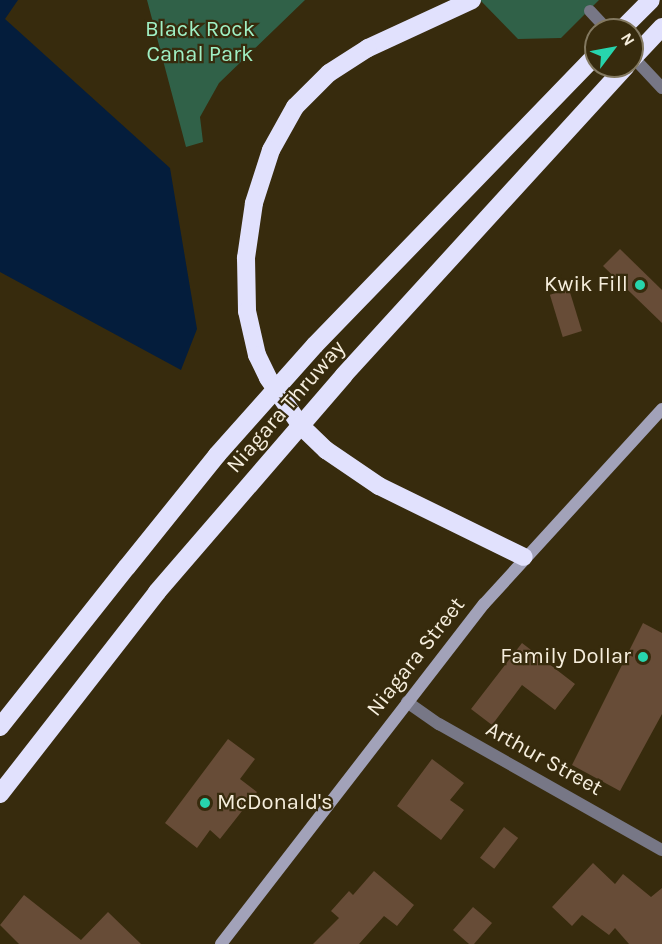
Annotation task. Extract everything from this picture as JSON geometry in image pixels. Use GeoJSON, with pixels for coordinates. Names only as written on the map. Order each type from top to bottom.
{"type":"FeatureCollection","features":[{"type":"Feature","properties":{"kind":"highway"},"geometry":{"type":"LineString","coordinates":[[472,0],[387,37],[329,73],[282,126],[254,203],[246,258],[247,311],[257,355],[268,378],[301,426],[326,450],[379,486],[524,557]]}},
{"type":"Feature","properties":{"kind":"highway"},"geometry":{"type":"LineString","coordinates":[[633,18],[650,1]]}},
{"type":"Feature","properties":{"kind":"highway"},"geometry":{"type":"LineString","coordinates":[[644,46],[662,27]]}},
{"type":"Feature","properties":{"kind":"highway","name":"Niagara Thruway"},"geometry":{"type":"LineString","coordinates":[[0,727],[217,455],[315,345],[584,67]]}},
{"type":"Feature","properties":{"kind":"highway","name":"Niagara Thruway"},"geometry":{"type":"LineString","coordinates":[[0,794],[157,592],[344,375],[615,78]]}},
{"type":"Feature","properties":{"kind":"main road","name":"Niagara Street"},"geometry":{"type":"LineString","coordinates":[[221,944],[407,702],[524,557],[662,410]]}},
{"type":"Feature","properties":{"kind":"street"},"geometry":{"type":"LineString","coordinates":[[590,11],[597,18]]}},
{"type":"Feature","properties":{"kind":"street"},"geometry":{"type":"LineString","coordinates":[[644,70],[662,88]]}},
{"type":"Feature","properties":{"kind":"street","name":"Arthur Street"},"geometry":{"type":"LineString","coordinates":[[407,702],[439,724],[662,849]]}},
{"type":"Feature","properties":{"kind":"green space","name":"Black Rock Canal Park"},"geometry":{"type":"Polygon","coordinates":[[[147,0],[305,0],[219,83],[200,117],[203,142],[186,147],[147,0]]]}},
{"type":"Feature","properties":{"kind":"green space"},"geometry":{"type":"Polygon","coordinates":[[[480,0],[599,0],[561,38],[518,39],[480,0]]]}},
{"type":"Feature","properties":{"kind":"water"},"geometry":{"type":"Polygon","coordinates":[[[0,0],[18,0],[5,19],[170,168],[197,329],[181,370],[0,272],[0,0]]]}},
{"type":"Feature","properties":{"kind":"building","name":"Kwik Fill"},"geometry":{"type":"Polygon","coordinates":[[[620,249],[662,290],[662,323],[603,266],[620,249]]]}},
{"type":"Feature","properties":{"kind":"building"},"geometry":{"type":"Polygon","coordinates":[[[569,289],[582,331],[563,337],[550,295],[569,289]]]}},
{"type":"Feature","properties":{"kind":"building"},"geometry":{"type":"Polygon","coordinates":[[[643,623],[662,633],[662,714],[620,791],[572,765],[643,623]]]}},
{"type":"Feature","properties":{"kind":"building"},"geometry":{"type":"Polygon","coordinates":[[[522,643],[575,684],[555,710],[522,685],[492,725],[471,709],[522,643]]]}},
{"type":"Feature","properties":{"kind":"building","name":"McDonald's"},"geometry":{"type":"Polygon","coordinates":[[[228,739],[255,759],[240,779],[257,792],[220,839],[210,830],[197,848],[165,823],[228,739]]]}},
{"type":"Feature","properties":{"kind":"building"},"geometry":{"type":"Polygon","coordinates":[[[432,759],[464,783],[450,800],[464,810],[441,840],[397,806],[432,759]]]}},
{"type":"Feature","properties":{"kind":"building"},"geometry":{"type":"Polygon","coordinates":[[[504,827],[518,838],[494,869],[480,858],[504,827]]]}},
{"type":"Feature","properties":{"kind":"building"},"geometry":{"type":"Polygon","coordinates":[[[593,863],[615,884],[623,874],[651,897],[662,888],[662,944],[629,944],[615,928],[609,935],[582,915],[572,926],[552,907],[593,863]]]}},
{"type":"Feature","properties":{"kind":"building"},"geometry":{"type":"Polygon","coordinates":[[[374,871],[414,905],[397,926],[384,916],[359,944],[313,944],[339,918],[331,911],[349,891],[353,895],[374,871]]]}},
{"type":"Feature","properties":{"kind":"building"},"geometry":{"type":"Polygon","coordinates":[[[24,895],[81,940],[108,912],[141,944],[19,944],[0,925],[24,895]]]}},
{"type":"Feature","properties":{"kind":"building"},"geometry":{"type":"Polygon","coordinates":[[[473,907],[492,923],[474,944],[469,944],[453,930],[473,907]]]}},
{"type":"Feature","properties":{"kind":"place","name":"Kwik Fill"},"geometry":{"type":"Point","coordinates":[640,285]}},
{"type":"Feature","properties":{"kind":"place","name":"Family Dollar"},"geometry":{"type":"Point","coordinates":[643,657]}},
{"type":"Feature","properties":{"kind":"place","name":"McDonald's"},"geometry":{"type":"Point","coordinates":[205,803]}}]}
